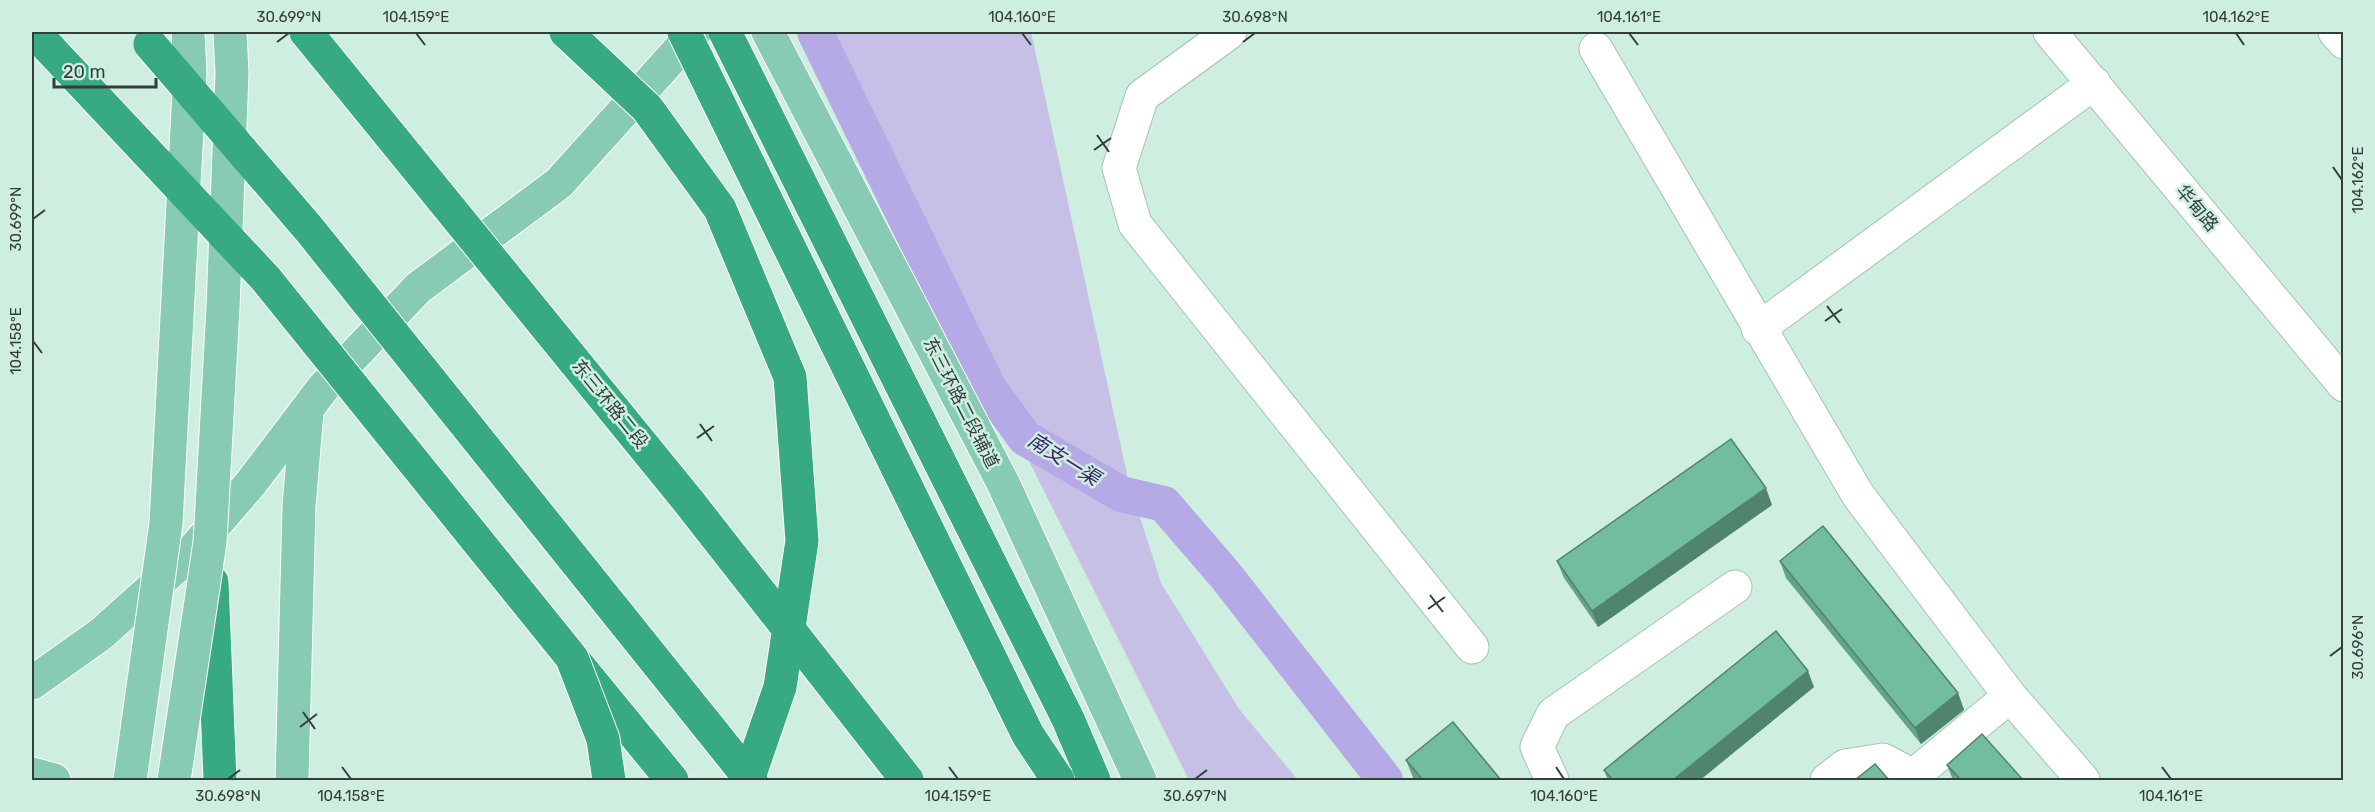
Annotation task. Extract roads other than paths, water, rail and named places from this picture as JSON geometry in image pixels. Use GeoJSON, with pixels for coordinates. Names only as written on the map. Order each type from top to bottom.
{"type":"FeatureCollection","features":[{"type":"Feature","properties":{"kind":"highway"},"geometry":{"type":"LineString","coordinates":[[34,32],[266,279],[672,780]]}},
{"type":"Feature","properties":{"kind":"highway","name":"东三环路二段"},"geometry":{"type":"LineString","coordinates":[[306,32],[689,502],[907,780]]}},
{"type":"Feature","properties":{"kind":"highway"},"geometry":{"type":"LineString","coordinates":[[566,32],[647,108],[720,209],[790,377],[802,541],[780,687],[749,780]]}},
{"type":"Feature","properties":{"kind":"highway"},"geometry":{"type":"LineString","coordinates":[[684,32],[1028,735],[1058,780]]}},
{"type":"Feature","properties":{"kind":"highway"},"geometry":{"type":"LineString","coordinates":[[725,32],[1068,719],[1094,780]]}},
{"type":"Feature","properties":{"kind":"highway"},"geometry":{"type":"LineString","coordinates":[[145,38],[309,229],[749,780]]}},
{"type":"Feature","properties":{"kind":"highway"},"geometry":{"type":"LineString","coordinates":[[210,542],[220,780]]}},
{"type":"Feature","properties":{"kind":"highway"},"geometry":{"type":"LineString","coordinates":[[572,658],[603,739],[609,780]]}},
{"type":"Feature","properties":{"kind":"main road"},"geometry":{"type":"LineString","coordinates":[[130,780],[166,523],[190,72],[188,32]]}},
{"type":"Feature","properties":{"kind":"main road"},"geometry":{"type":"LineString","coordinates":[[174,780],[210,542],[223,309],[232,73],[230,32]]}},
{"type":"Feature","properties":{"kind":"main road"},"geometry":{"type":"LineString","coordinates":[[32,682],[101,634],[187,557],[251,483],[323,388],[418,288],[559,183],[695,32]]}},
{"type":"Feature","properties":{"kind":"main road","name":"东三环路二段辅道"},"geometry":{"type":"LineString","coordinates":[[768,32],[1002,483],[1140,780]]}},
{"type":"Feature","properties":{"kind":"main road"},"geometry":{"type":"LineString","coordinates":[[292,780],[299,506],[307,412]]}},
{"type":"Feature","properties":{"kind":"main road"},"geometry":{"type":"LineString","coordinates":[[32,774],[54,780]]}},
{"type":"Feature","properties":{"kind":"street"},"geometry":{"type":"LineString","coordinates":[[1230,32],[1142,96],[1119,168],[1136,224],[1472,647]]}},
{"type":"Feature","properties":{"kind":"street","name":"华甸路"},"geometry":{"type":"LineString","coordinates":[[2050,32],[2343,385]]}},
{"type":"Feature","properties":{"kind":"street"},"geometry":{"type":"LineString","coordinates":[[2335,32],[2343,42]]}},
{"type":"Feature","properties":{"kind":"street"},"geometry":{"type":"LineString","coordinates":[[1596,49],[1758,329],[1858,495],[2010,696],[2083,780]]}},
{"type":"Feature","properties":{"kind":"street"},"geometry":{"type":"LineString","coordinates":[[1758,329],[2094,83]]}},
{"type":"Feature","properties":{"kind":"street"},"geometry":{"type":"LineString","coordinates":[[1552,780],[1537,747],[1553,714],[1735,587]]}},
{"type":"Feature","properties":{"kind":"street"},"geometry":{"type":"LineString","coordinates":[[1827,780],[1845,766],[1883,760],[1914,778],[2010,696]]}},
{"type":"Feature","properties":{"kind":"waterway","name":"南支一渠"},"geometry":{"type":"LineString","coordinates":[[815,32],[988,387],[1025,438],[1121,494],[1164,504],[1226,576],[1385,780]]}}]}
